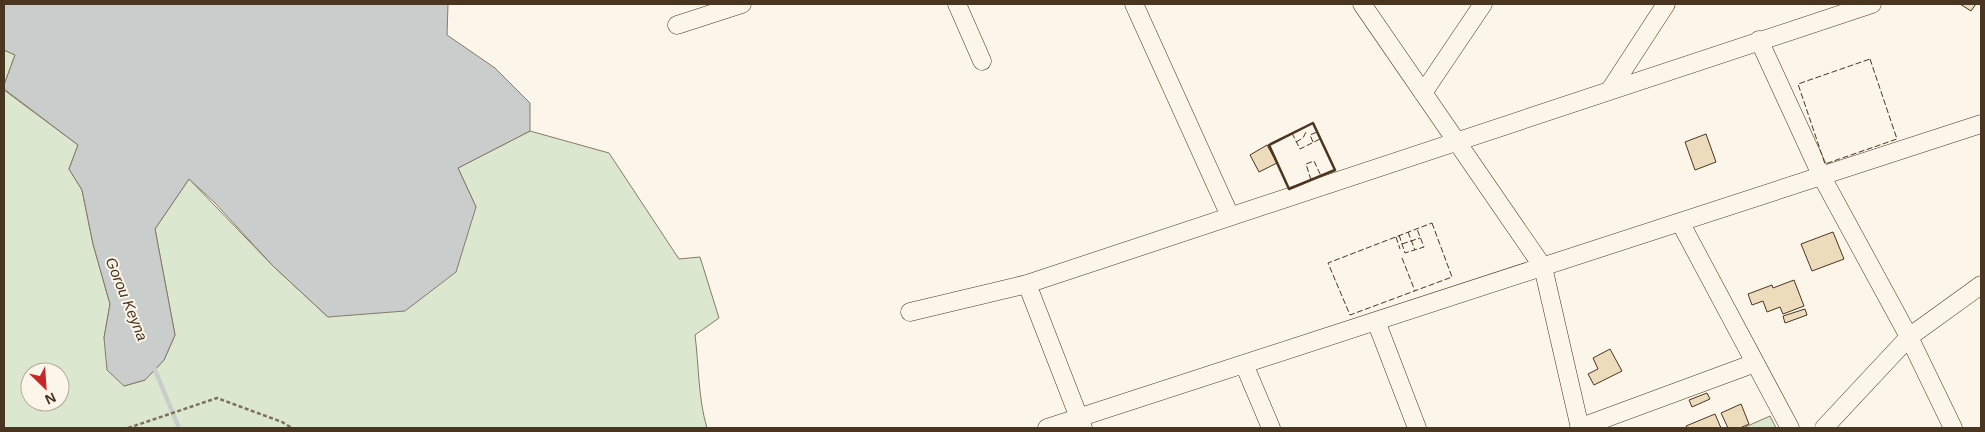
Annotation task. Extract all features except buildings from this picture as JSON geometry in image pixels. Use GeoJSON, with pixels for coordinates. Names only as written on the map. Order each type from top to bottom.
{"type":"FeatureCollection","features":[{"type":"Feature","properties":{"kind":"street"},"geometry":{"type":"LineString","coordinates":[[677,25],[742,4]]}},
{"type":"Feature","properties":{"kind":"street"},"geometry":{"type":"LineString","coordinates":[[957,4],[982,61]]}},
{"type":"Feature","properties":{"kind":"street"},"geometry":{"type":"LineString","coordinates":[[1134,4],[1230,216]]}},
{"type":"Feature","properties":{"kind":"street"},"geometry":{"type":"LineString","coordinates":[[1362,4],[1543,267],[1579,428],[1756,363]]}},
{"type":"Feature","properties":{"kind":"street"},"geometry":{"type":"LineString","coordinates":[[1423,93],[1483,4]]}},
{"type":"Feature","properties":{"kind":"street"},"geometry":{"type":"LineString","coordinates":[[1610,90],[1666,4]]}},
{"type":"Feature","properties":{"kind":"street"},"geometry":{"type":"LineString","coordinates":[[910,312],[1027,284],[1872,4]]}},
{"type":"Feature","properties":{"kind":"street"},"geometry":{"type":"LineString","coordinates":[[1759,40],[1822,177],[1909,337],[1954,428]]}},
{"type":"Feature","properties":{"kind":"street"},"geometry":{"type":"LineString","coordinates":[[1048,428],[1081,423],[1244,364],[1981,124]]}},
{"type":"Feature","properties":{"kind":"street"},"geometry":{"type":"LineString","coordinates":[[1680,222],[1790,428]]}},
{"type":"Feature","properties":{"kind":"street"},"geometry":{"type":"LineString","coordinates":[[1027,284],[1081,423]]}},
{"type":"Feature","properties":{"kind":"street"},"geometry":{"type":"LineString","coordinates":[[1824,428],[1909,337],[1981,285]]}},
{"type":"Feature","properties":{"kind":"street"},"geometry":{"type":"LineString","coordinates":[[1376,322],[1417,428]]}},
{"type":"Feature","properties":{"kind":"street"},"geometry":{"type":"LineString","coordinates":[[1244,364],[1271,428]]}},
{"type":"Feature","properties":{"kind":"path"},"geometry":{"type":"LineString","coordinates":[[128,428],[217,398],[282,422],[292,428]]}},
{"type":"Feature","properties":{"kind":"green space"},"geometry":{"type":"Polygon","coordinates":[[[4,50],[15,55],[4,85],[4,50]]]}},
{"type":"Feature","properties":{"kind":"green space"},"geometry":{"type":"Polygon","coordinates":[[[4,90],[78,145],[69,169],[82,190],[93,244],[110,304],[104,338],[124,386],[145,380],[164,360],[175,335],[155,229],[189,179],[273,266],[328,317],[476,207],[458,168],[530,131],[609,153],[679,259],[700,257],[719,318],[695,335],[700,394],[707,428],[4,428],[4,90]]]}},
{"type":"Feature","properties":{"kind":"green space"},"geometry":{"type":"Polygon","coordinates":[[[1770,416],[1776,428],[1743,428],[1770,416]]]}},
{"type":"Feature","properties":{"kind":"water"},"geometry":{"type":"Polygon","coordinates":[[[4,4],[448,4],[447,35],[495,68],[530,103],[530,131],[458,168],[476,207],[456,272],[405,311],[328,317],[273,266],[214,202],[189,179],[155,229],[175,335],[164,360],[145,380],[124,386],[107,370],[104,338],[110,304],[93,244],[82,190],[69,169],[78,145],[4,89],[15,55],[4,50],[4,4]]]}},
{"type":"Feature","properties":{"kind":"waterway","name":"Gorou Keyna"},"geometry":{"type":"LineString","coordinates":[[153,365],[179,428]]}},
{"type":"Feature","properties":{"kind":"fence"},"geometry":{"type":"LineString","coordinates":[[1870,59],[1897,139],[1825,164],[1798,84],[1870,59]]}},
{"type":"Feature","properties":{"kind":"fence"},"geometry":{"type":"LineString","coordinates":[[1296,142],[1303,138],[1306,132]]}},
{"type":"Feature","properties":{"kind":"fence"},"geometry":{"type":"LineString","coordinates":[[1313,142],[1310,135],[1317,132]]}},
{"type":"Feature","properties":{"kind":"fence"},"geometry":{"type":"LineString","coordinates":[[1292,133],[1300,149],[1320,139]]}},
{"type":"Feature","properties":{"kind":"fence"},"geometry":{"type":"LineString","coordinates":[[1311,180],[1306,164],[1314,161],[1321,176]]}},
{"type":"Feature","properties":{"kind":"fence"},"geometry":{"type":"LineString","coordinates":[[1432,223],[1452,277],[1350,315],[1328,263],[1432,223]]}},
{"type":"Feature","properties":{"kind":"fence"},"geometry":{"type":"LineString","coordinates":[[1399,235],[1405,253],[1424,247],[1417,229]]}},
{"type":"Feature","properties":{"kind":"fence"},"geometry":{"type":"LineString","coordinates":[[1408,232],[1415,250]]}},
{"type":"Feature","properties":{"kind":"fence"},"geometry":{"type":"LineString","coordinates":[[1396,237],[1400,249]]}},
{"type":"Feature","properties":{"kind":"fence"},"geometry":{"type":"LineString","coordinates":[[1402,244],[1420,238]]}},
{"type":"Feature","properties":{"kind":"fence"},"geometry":{"type":"LineString","coordinates":[[1402,258],[1415,291]]}},
{"type":"Feature","properties":{"kind":"wall"},"geometry":{"type":"LineString","coordinates":[[1313,123],[1335,170],[1289,189],[1269,145],[1313,123]]}}]}
